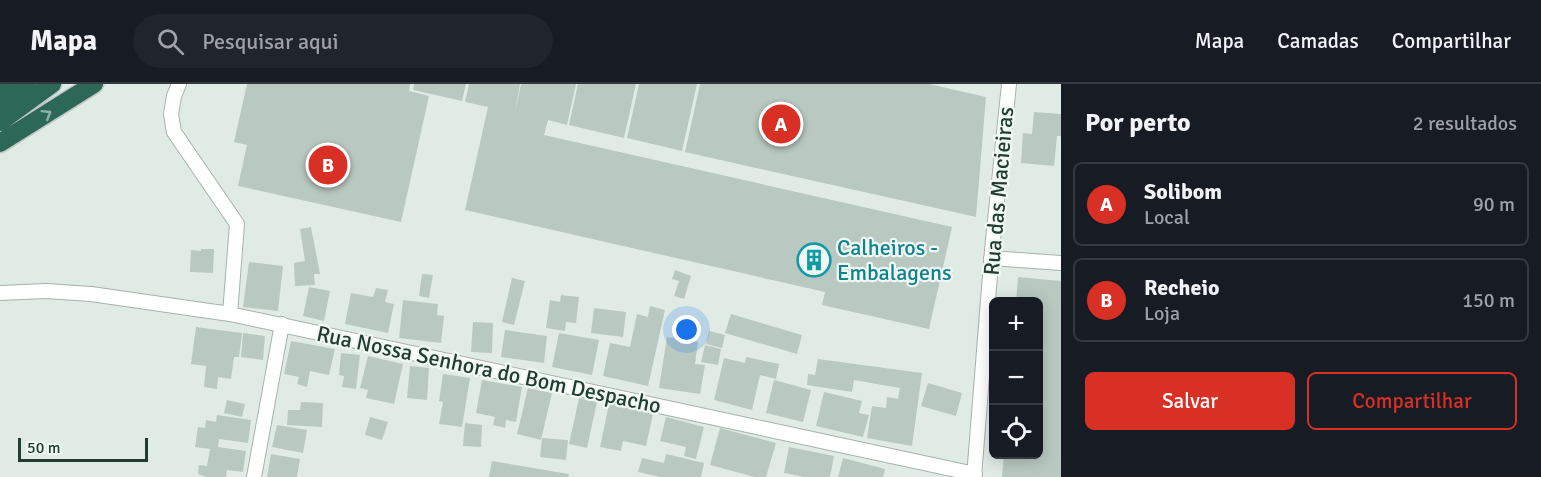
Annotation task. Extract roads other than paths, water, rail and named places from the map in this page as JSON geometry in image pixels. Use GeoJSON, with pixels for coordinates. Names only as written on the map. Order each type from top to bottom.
{"type":"FeatureCollection","features":[{"type":"Feature","properties":{"kind":"highway"},"geometry":{"type":"LineString","coordinates":[[0,105],[27,84]]}},
{"type":"Feature","properties":{"kind":"highway"},"geometry":{"type":"LineString","coordinates":[[0,122],[52,84]]}},
{"type":"Feature","properties":{"kind":"highway"},"geometry":{"type":"LineString","coordinates":[[0,143],[94,84]]}},
{"type":"Feature","properties":{"kind":"street"},"geometry":{"type":"LineString","coordinates":[[180,84],[174,96],[171,114],[174,132],[237,224],[230,314]]}},
{"type":"Feature","properties":{"kind":"street","name":"Rua das Macieiras"},"geometry":{"type":"LineString","coordinates":[[975,475],[991,258],[1009,84]]}},
{"type":"Feature","properties":{"kind":"street"},"geometry":{"type":"LineString","coordinates":[[991,258],[1061,263]]}},
{"type":"Feature","properties":{"kind":"street","name":"Rua Nossa Senhora do Bom Despacho"},"geometry":{"type":"LineString","coordinates":[[0,293],[46,291],[91,294],[230,314],[975,475]]}},
{"type":"Feature","properties":{"kind":"street"},"geometry":{"type":"LineString","coordinates":[[254,477],[282,324]]}},
{"type":"Feature","properties":{"kind":"place","name":"Solibom"},"geometry":{"type":"Point","coordinates":[781,124]}},
{"type":"Feature","properties":{"kind":"place","name":"Recheio"},"geometry":{"type":"Point","coordinates":[328,165]}},
{"type":"Feature","properties":{"kind":"place","name":"Calheiros - Embalagens"},"geometry":{"type":"Point","coordinates":[814,260]}}]}
